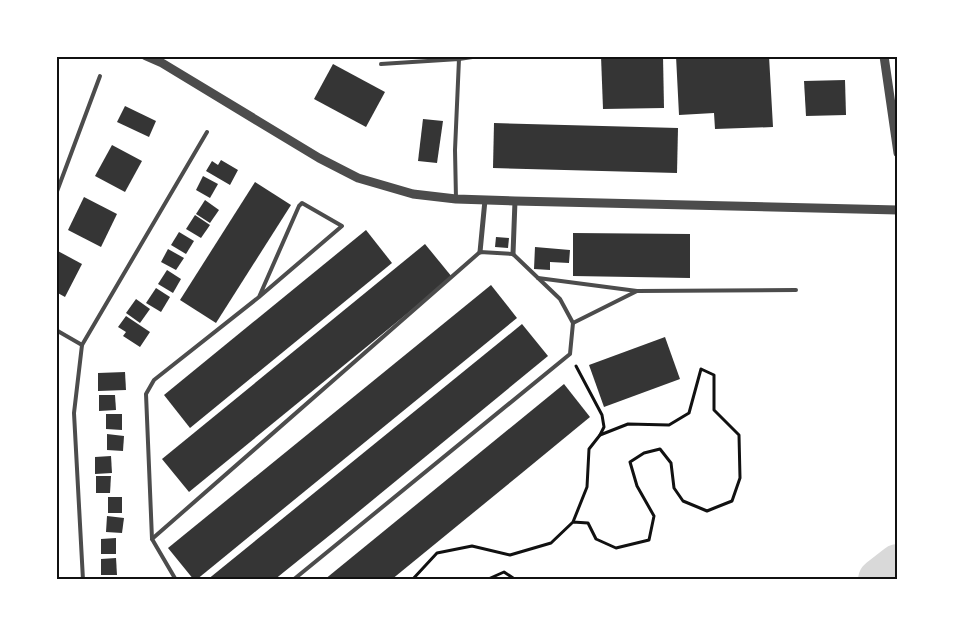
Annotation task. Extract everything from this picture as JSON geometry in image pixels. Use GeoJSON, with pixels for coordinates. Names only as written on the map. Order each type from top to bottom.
{"type":"FeatureCollection","features":[{"type":"Feature","properties":{"kind":"street"},"geometry":{"type":"LineString","coordinates":[[146,56],[319,158],[358,178],[414,194],[456,199],[515,201],[898,210]]}},
{"type":"Feature","properties":{"kind":"street"},"geometry":{"type":"LineString","coordinates":[[884,56],[898,153]]}},
{"type":"Feature","properties":{"kind":"street"},"geometry":{"type":"LineString","coordinates":[[480,252],[485,200]]}},
{"type":"Feature","properties":{"kind":"street"},"geometry":{"type":"LineString","coordinates":[[513,254],[515,201]]}},
{"type":"Feature","properties":{"kind":"lane"},"geometry":{"type":"LineString","coordinates":[[381,64],[480,56]]}},
{"type":"Feature","properties":{"kind":"lane"},"geometry":{"type":"LineString","coordinates":[[456,199],[455,150],[459,59]]}},
{"type":"Feature","properties":{"kind":"lane"},"geometry":{"type":"LineString","coordinates":[[56,194],[100,76]]}},
{"type":"Feature","properties":{"kind":"lane"},"geometry":{"type":"LineString","coordinates":[[83,580],[74,413],[82,345],[206,132]]}},
{"type":"Feature","properties":{"kind":"lane"},"geometry":{"type":"LineString","coordinates":[[176,580],[152,539],[146,394],[154,380],[259,298],[342,226],[302,203],[259,298]]}},
{"type":"Feature","properties":{"kind":"lane"},"geometry":{"type":"LineString","coordinates":[[152,539],[480,252],[513,254],[560,299],[573,323],[570,354],[293,580]]}},
{"type":"Feature","properties":{"kind":"lane"},"geometry":{"type":"LineString","coordinates":[[538,278],[637,291],[796,290]]}},
{"type":"Feature","properties":{"kind":"lane"},"geometry":{"type":"LineString","coordinates":[[573,323],[637,291]]}},
{"type":"Feature","properties":{"kind":"lane"},"geometry":{"type":"LineString","coordinates":[[56,330],[82,345]]}},
{"type":"Feature","properties":{"kind":"path"},"geometry":{"type":"LineString","coordinates":[[412,580],[437,552],[472,546],[510,555],[551,543],[573,522],[587,487],[589,449],[604,428],[602,415],[570,354]]}},
{"type":"Feature","properties":{"kind":"path"},"geometry":{"type":"LineString","coordinates":[[573,522],[588,523],[596,539],[616,548],[649,540],[654,516],[637,486],[630,462],[644,453],[660,449],[671,463],[674,488],[683,501],[708,511],[732,500],[740,478],[739,436],[714,410],[714,375],[700,369],[689,413],[669,425],[628,424],[600,435]]}},
{"type":"Feature","properties":{"kind":"path"},"geometry":{"type":"LineString","coordinates":[[486,580],[504,572],[516,580]]}},
{"type":"Feature","properties":{"kind":"building"},"geometry":{"type":"Polygon","coordinates":[[[601,56],[663,56],[664,108],[603,109],[601,56]]]}},
{"type":"Feature","properties":{"kind":"building"},"geometry":{"type":"Polygon","coordinates":[[[676,56],[769,56],[773,127],[715,129],[714,113],[679,115],[676,56]]]}},
{"type":"Feature","properties":{"kind":"building"},"geometry":{"type":"Polygon","coordinates":[[[333,64],[385,92],[366,127],[314,99],[333,64]]]}},
{"type":"Feature","properties":{"kind":"building"},"geometry":{"type":"Polygon","coordinates":[[[845,80],[846,115],[806,116],[804,81],[845,80]]]}},
{"type":"Feature","properties":{"kind":"building"},"geometry":{"type":"Polygon","coordinates":[[[125,106],[156,121],[149,137],[117,122],[125,106]]]}},
{"type":"Feature","properties":{"kind":"building"},"geometry":{"type":"Polygon","coordinates":[[[423,119],[443,121],[437,163],[418,161],[423,119]]]}},
{"type":"Feature","properties":{"kind":"building"},"geometry":{"type":"Polygon","coordinates":[[[494,123],[678,128],[677,173],[493,168],[494,123]]]}},
{"type":"Feature","properties":{"kind":"building"},"geometry":{"type":"Polygon","coordinates":[[[112,145],[142,161],[125,192],[95,176],[112,145]]]}},
{"type":"Feature","properties":{"kind":"building"},"geometry":{"type":"Polygon","coordinates":[[[221,160],[238,170],[230,185],[206,171],[212,161],[218,165],[221,160]]]}},
{"type":"Feature","properties":{"kind":"building"},"geometry":{"type":"Polygon","coordinates":[[[203,176],[218,184],[210,198],[196,190],[203,176]]]}},
{"type":"Feature","properties":{"kind":"building"},"geometry":{"type":"Polygon","coordinates":[[[255,182],[291,205],[216,323],[180,300],[255,182]]]}},
{"type":"Feature","properties":{"kind":"building"},"geometry":{"type":"Polygon","coordinates":[[[84,197],[117,214],[101,247],[68,230],[84,197]]]}},
{"type":"Feature","properties":{"kind":"building"},"geometry":{"type":"Polygon","coordinates":[[[205,200],[219,210],[210,223],[196,214],[205,200]]]}},
{"type":"Feature","properties":{"kind":"building"},"geometry":{"type":"Polygon","coordinates":[[[195,215],[210,225],[201,238],[186,229],[195,215]]]}},
{"type":"Feature","properties":{"kind":"building"},"geometry":{"type":"Polygon","coordinates":[[[366,230],[392,263],[190,428],[164,395],[366,230]]]}},
{"type":"Feature","properties":{"kind":"building"},"geometry":{"type":"Polygon","coordinates":[[[179,232],[194,241],[186,254],[171,245],[179,232]]]}},
{"type":"Feature","properties":{"kind":"building"},"geometry":{"type":"Polygon","coordinates":[[[573,233],[690,234],[690,278],[573,276],[573,233]]]}},
{"type":"Feature","properties":{"kind":"building"},"geometry":{"type":"Polygon","coordinates":[[[496,237],[509,238],[508,248],[495,247],[496,237]]]}},
{"type":"Feature","properties":{"kind":"building"},"geometry":{"type":"Polygon","coordinates":[[[425,244],[452,277],[189,492],[162,459],[425,244]]]}},
{"type":"Feature","properties":{"kind":"building"},"geometry":{"type":"Polygon","coordinates":[[[535,247],[570,250],[569,263],[550,262],[550,270],[534,269],[535,247]]]}},
{"type":"Feature","properties":{"kind":"building"},"geometry":{"type":"Polygon","coordinates":[[[168,249],[184,258],[176,270],[161,262],[168,249]]]}},
{"type":"Feature","properties":{"kind":"building"},"geometry":{"type":"Polygon","coordinates":[[[56,250],[82,264],[65,297],[56,292],[56,250]]]}},
{"type":"Feature","properties":{"kind":"building"},"geometry":{"type":"Polygon","coordinates":[[[167,270],[181,279],[173,293],[158,284],[167,270]]]}},
{"type":"Feature","properties":{"kind":"building"},"geometry":{"type":"Polygon","coordinates":[[[491,285],[517,318],[194,580],[168,548],[491,285]]]}},
{"type":"Feature","properties":{"kind":"building"},"geometry":{"type":"Polygon","coordinates":[[[156,288],[170,297],[161,312],[146,303],[156,288]]]}},
{"type":"Feature","properties":{"kind":"building"},"geometry":{"type":"Polygon","coordinates":[[[136,299],[150,309],[140,323],[126,313],[136,299]]]}},
{"type":"Feature","properties":{"kind":"building"},"geometry":{"type":"Polygon","coordinates":[[[126,316],[150,332],[140,347],[123,336],[126,332],[118,327],[126,316]]]}},
{"type":"Feature","properties":{"kind":"building"},"geometry":{"type":"Polygon","coordinates":[[[522,324],[548,356],[335,531],[274,580],[207,580],[522,324]]]}},
{"type":"Feature","properties":{"kind":"building"},"geometry":{"type":"Polygon","coordinates":[[[665,337],[680,379],[604,407],[589,365],[665,337]]]}},
{"type":"Feature","properties":{"kind":"building"},"geometry":{"type":"Polygon","coordinates":[[[125,372],[126,390],[98,391],[98,373],[125,372]]]}},
{"type":"Feature","properties":{"kind":"building"},"geometry":{"type":"Polygon","coordinates":[[[564,384],[590,417],[391,580],[324,580],[564,384]]]}},
{"type":"Feature","properties":{"kind":"building"},"geometry":{"type":"Polygon","coordinates":[[[99,395],[115,395],[116,410],[99,411],[99,395]]]}},
{"type":"Feature","properties":{"kind":"building"},"geometry":{"type":"Polygon","coordinates":[[[106,414],[122,414],[122,430],[106,429],[106,414]]]}},
{"type":"Feature","properties":{"kind":"building"},"geometry":{"type":"Polygon","coordinates":[[[107,434],[124,436],[123,451],[107,450],[107,434]]]}},
{"type":"Feature","properties":{"kind":"building"},"geometry":{"type":"Polygon","coordinates":[[[111,456],[112,473],[95,474],[95,457],[111,456]]]}},
{"type":"Feature","properties":{"kind":"building"},"geometry":{"type":"Polygon","coordinates":[[[96,476],[111,476],[110,493],[96,493],[96,476]]]}},
{"type":"Feature","properties":{"kind":"building"},"geometry":{"type":"Polygon","coordinates":[[[108,497],[122,497],[122,513],[108,513],[108,497]]]}},
{"type":"Feature","properties":{"kind":"building"},"geometry":{"type":"Polygon","coordinates":[[[107,516],[124,518],[122,533],[106,532],[107,516]]]}},
{"type":"Feature","properties":{"kind":"building"},"geometry":{"type":"Polygon","coordinates":[[[116,538],[116,554],[101,554],[101,539],[116,538]]]}},
{"type":"Feature","properties":{"kind":"building"},"geometry":{"type":"Polygon","coordinates":[[[116,558],[117,575],[101,575],[101,559],[116,558]]]}},
{"type":"Feature","properties":{"kind":"waterway"},"geometry":{"type":"LineString","coordinates":[[880,580],[898,566]]}}]}
